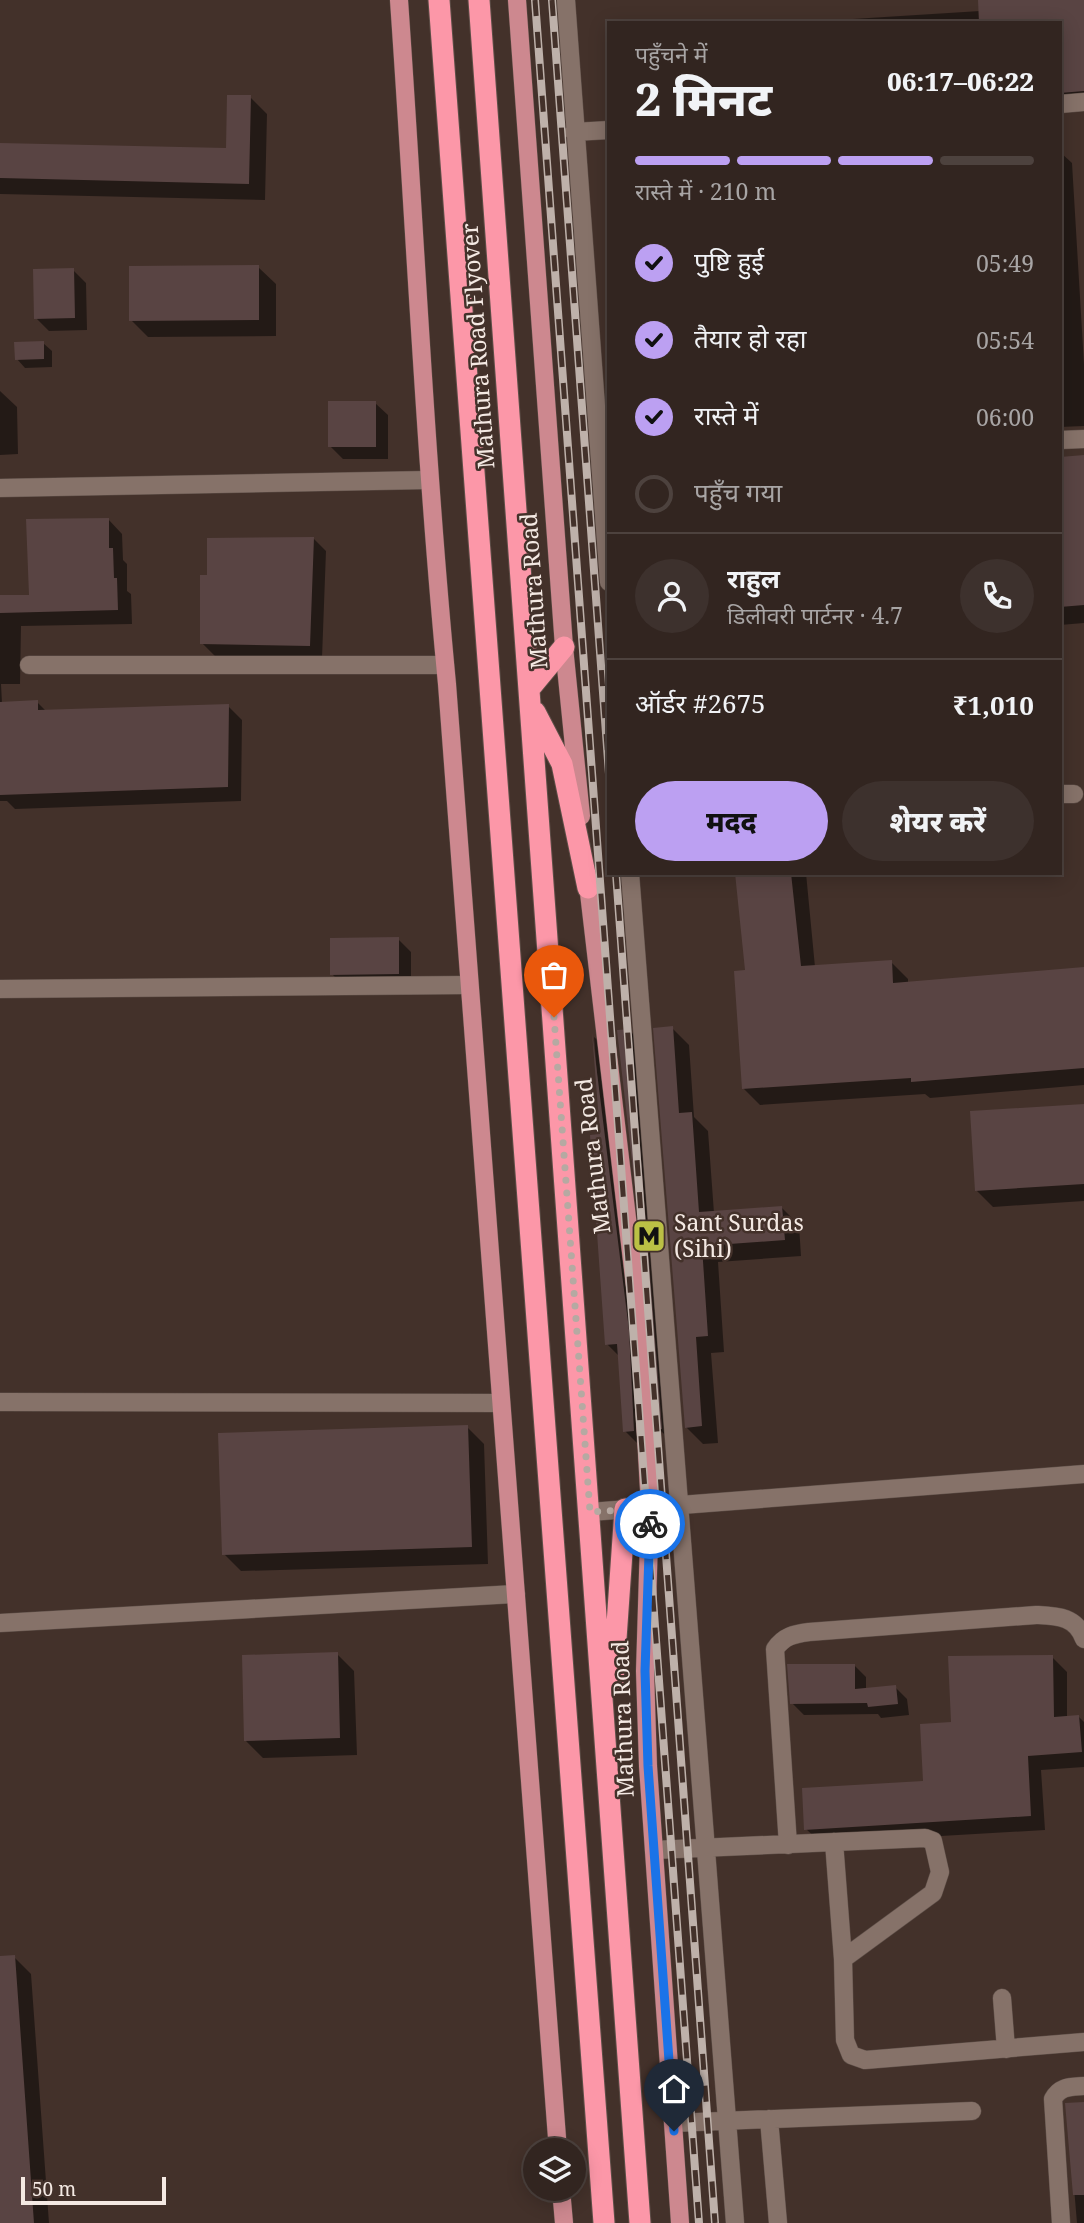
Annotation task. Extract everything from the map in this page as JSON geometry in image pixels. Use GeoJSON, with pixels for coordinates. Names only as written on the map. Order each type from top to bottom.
{"type":"FeatureCollection","features":[{"type":"Feature","properties":{"kind":"highway"},"geometry":{"type":"LineString","coordinates":[[439,0],[604,2223]]}},
{"type":"Feature","properties":{"kind":"highway","name":"Mathura Road Flyover"},"geometry":{"type":"LineString","coordinates":[[479,0],[530,696]]}},
{"type":"Feature","properties":{"kind":"highway"},"geometry":{"type":"LineString","coordinates":[[564,647],[530,696],[562,764],[588,888]]}},
{"type":"Feature","properties":{"kind":"highway","name":"Mathura Road"},"geometry":{"type":"LineString","coordinates":[[530,696],[640,2223]]}},
{"type":"Feature","properties":{"kind":"highway"},"geometry":{"type":"LineString","coordinates":[[607,1758],[625,1509]]}},
{"type":"Feature","properties":{"kind":"main road"},"geometry":{"type":"LineString","coordinates":[[400,0],[428,480],[445,665],[557,2138]]}},
{"type":"Feature","properties":{"kind":"main road","name":"Mathura Road"},"geometry":{"type":"LineString","coordinates":[[517,0],[564,647],[588,888],[640,1329],[650,1508],[645,1671],[654,1850],[680,2223]]}},
{"type":"Feature","properties":{"kind":"main road"},"geometry":{"type":"LineString","coordinates":[[562,2201],[564,2223]]}},
{"type":"Feature","properties":{"kind":"street"},"geometry":{"type":"LineString","coordinates":[[566,0],[574,132],[605,470],[607,526]]}},
{"type":"Feature","properties":{"kind":"street"},"geometry":{"type":"LineString","coordinates":[[1062,104],[1084,102]]}},
{"type":"Feature","properties":{"kind":"street"},"geometry":{"type":"LineString","coordinates":[[574,132],[607,130]]}},
{"type":"Feature","properties":{"kind":"street"},"geometry":{"type":"LineString","coordinates":[[1062,440],[1084,439]]}},
{"type":"Feature","properties":{"kind":"street"},"geometry":{"type":"LineString","coordinates":[[0,488],[428,480]]}},
{"type":"Feature","properties":{"kind":"street"},"geometry":{"type":"LineString","coordinates":[[29,665],[445,665]]}},
{"type":"Feature","properties":{"kind":"street"},"geometry":{"type":"LineString","coordinates":[[630,875],[735,2223]]}},
{"type":"Feature","properties":{"kind":"street"},"geometry":{"type":"LineString","coordinates":[[0,989],[469,985]]}},
{"type":"Feature","properties":{"kind":"street"},"geometry":{"type":"LineString","coordinates":[[0,1402],[501,1404]]}},
{"type":"Feature","properties":{"kind":"street"},"geometry":{"type":"LineString","coordinates":[[590,1512],[1084,1474]]}},
{"type":"Feature","properties":{"kind":"street"},"geometry":{"type":"LineString","coordinates":[[0,1623],[516,1594]]}},
{"type":"Feature","properties":{"kind":"street"},"geometry":{"type":"LineString","coordinates":[[789,1844],[775,1649],[780,1642],[792,1634],[809,1632],[1036,1615],[1067,1618],[1076,1624],[1084,1639]]}},
{"type":"Feature","properties":{"kind":"street"},"geometry":{"type":"LineString","coordinates":[[654,1850],[929,1839],[936,1844],[940,1872],[936,1886],[927,1898],[843,1959]]}},
{"type":"Feature","properties":{"kind":"street"},"geometry":{"type":"LineString","coordinates":[[834,1842],[843,1959],[845,2040],[851,2055],[857,2059],[1084,2042]]}},
{"type":"Feature","properties":{"kind":"street"},"geometry":{"type":"LineString","coordinates":[[1002,1998],[1006,2049]]}},
{"type":"Feature","properties":{"kind":"street"},"geometry":{"type":"LineString","coordinates":[[1061,2223],[1053,2099],[1058,2091],[1065,2087],[1084,2086]]}},
{"type":"Feature","properties":{"kind":"street"},"geometry":{"type":"LineString","coordinates":[[673,2123],[972,2111]]}},
{"type":"Feature","properties":{"kind":"street"},"geometry":{"type":"LineString","coordinates":[[769,2119],[778,2223]]}},
{"type":"Feature","properties":{"kind":"building"},"geometry":{"type":"Polygon","coordinates":[[[978,0],[1084,0],[1084,91],[1062,93],[1062,21],[979,21],[978,0]]]}},
{"type":"Feature","properties":{"kind":"building"},"geometry":{"type":"Polygon","coordinates":[[[227,95],[251,95],[249,184],[0,178],[0,143],[226,148],[227,95]]]}},
{"type":"Feature","properties":{"kind":"building"},"geometry":{"type":"Polygon","coordinates":[[[259,265],[259,320],[129,321],[129,266],[259,265]]]}},
{"type":"Feature","properties":{"kind":"building"},"geometry":{"type":"Polygon","coordinates":[[[74,268],[75,318],[34,319],[33,269],[74,268]]]}},
{"type":"Feature","properties":{"kind":"building"},"geometry":{"type":"Polygon","coordinates":[[[44,341],[44,359],[15,360],[14,342],[44,341]]]}},
{"type":"Feature","properties":{"kind":"building"},"geometry":{"type":"Polygon","coordinates":[[[328,401],[376,401],[376,447],[328,447],[328,401]]]}},
{"type":"Feature","properties":{"kind":"building"},"geometry":{"type":"Polygon","coordinates":[[[1084,455],[1084,605],[1062,607],[1062,457],[1084,455]]]}},
{"type":"Feature","properties":{"kind":"building"},"geometry":{"type":"Polygon","coordinates":[[[109,518],[109,548],[113,548],[118,610],[0,613],[0,595],[29,595],[26,519],[109,518]]]}},
{"type":"Feature","properties":{"kind":"building"},"geometry":{"type":"Polygon","coordinates":[[[314,537],[310,646],[200,644],[200,575],[207,575],[207,538],[314,537]]]}},
{"type":"Feature","properties":{"kind":"building"},"geometry":{"type":"Polygon","coordinates":[[[38,700],[38,710],[229,704],[228,787],[0,795],[0,702],[38,700]]]}},
{"type":"Feature","properties":{"kind":"building"},"geometry":{"type":"Polygon","coordinates":[[[735,875],[791,875],[801,966],[892,960],[893,983],[1084,967],[1084,1068],[911,1082],[911,1078],[742,1089],[734,971],[745,970],[735,875]]]}},
{"type":"Feature","properties":{"kind":"building"},"geometry":{"type":"Polygon","coordinates":[[[399,937],[399,974],[330,975],[330,938],[399,937]]]}},
{"type":"Feature","properties":{"kind":"building"},"geometry":{"type":"Polygon","coordinates":[[[673,1026],[679,1113],[692,1112],[699,1212],[782,1206],[785,1240],[702,1246],[708,1336],[696,1337],[702,1426],[685,1428],[653,1028],[673,1026]]]}},
{"type":"Feature","properties":{"kind":"building"},"geometry":{"type":"Polygon","coordinates":[[[631,1029],[662,1429],[657,1430],[651,1328],[617,1030],[631,1029]]]}},
{"type":"Feature","properties":{"kind":"building"},"geometry":{"type":"Polygon","coordinates":[[[592,1032],[629,1330],[634,1431],[623,1432],[617,1344],[605,1345],[590,1135],[600,1134],[592,1032]]]}},
{"type":"Feature","properties":{"kind":"building"},"geometry":{"type":"Polygon","coordinates":[[[1084,1104],[1084,1184],[975,1191],[970,1111],[1084,1104]]]}},
{"type":"Feature","properties":{"kind":"building"},"geometry":{"type":"Polygon","coordinates":[[[468,1425],[472,1547],[222,1555],[218,1433],[468,1425]]]}},
{"type":"Feature","properties":{"kind":"building"},"geometry":{"type":"Polygon","coordinates":[[[338,1652],[340,1738],[244,1741],[242,1655],[338,1652]]]}},
{"type":"Feature","properties":{"kind":"building"},"geometry":{"type":"Polygon","coordinates":[[[1053,1655],[1054,1717],[1079,1715],[1082,1752],[1028,1756],[1031,1816],[804,1830],[802,1788],[923,1781],[920,1724],[951,1722],[948,1656],[1053,1655]]]}},
{"type":"Feature","properties":{"kind":"building"},"geometry":{"type":"Polygon","coordinates":[[[787,1664],[855,1664],[855,1689],[896,1685],[898,1704],[868,1707],[867,1703],[790,1704],[787,1664]]]}},
{"type":"Feature","properties":{"kind":"building"},"geometry":{"type":"Polygon","coordinates":[[[15,1955],[34,2223],[0,2223],[0,1956],[15,1955]]]}},
{"type":"Feature","properties":{"kind":"building"},"geometry":{"type":"Polygon","coordinates":[[[1084,2102],[1084,2195],[1073,2195],[1065,2103],[1084,2102]]]}},
{"type":"Feature","properties":{"kind":"railway"},"geometry":{"type":"LineString","coordinates":[[535,0],[699,2223]]}},
{"type":"Feature","properties":{"kind":"railway"},"geometry":{"type":"LineString","coordinates":[[552,0],[607,747]]}},
{"type":"Feature","properties":{"kind":"railway"},"geometry":{"type":"LineString","coordinates":[[616,875],[715,2223]]}},
{"type":"Feature","properties":{"kind":"way so far"},"geometry":{"type":"LineString","coordinates":[[554,1017],[590,1512],[650,1508],[650,1524]]}},
{"type":"Feature","properties":{"kind":"place","name":"Sant Surdas (Sihi)"},"geometry":{"type":"Point","coordinates":[649,1236]}},
{"type":"Feature","properties":{"kind":"route"},"geometry":{"type":"LineString","coordinates":[[650,1524],[645,1671],[648,1766],[674,2131]]}}]}
